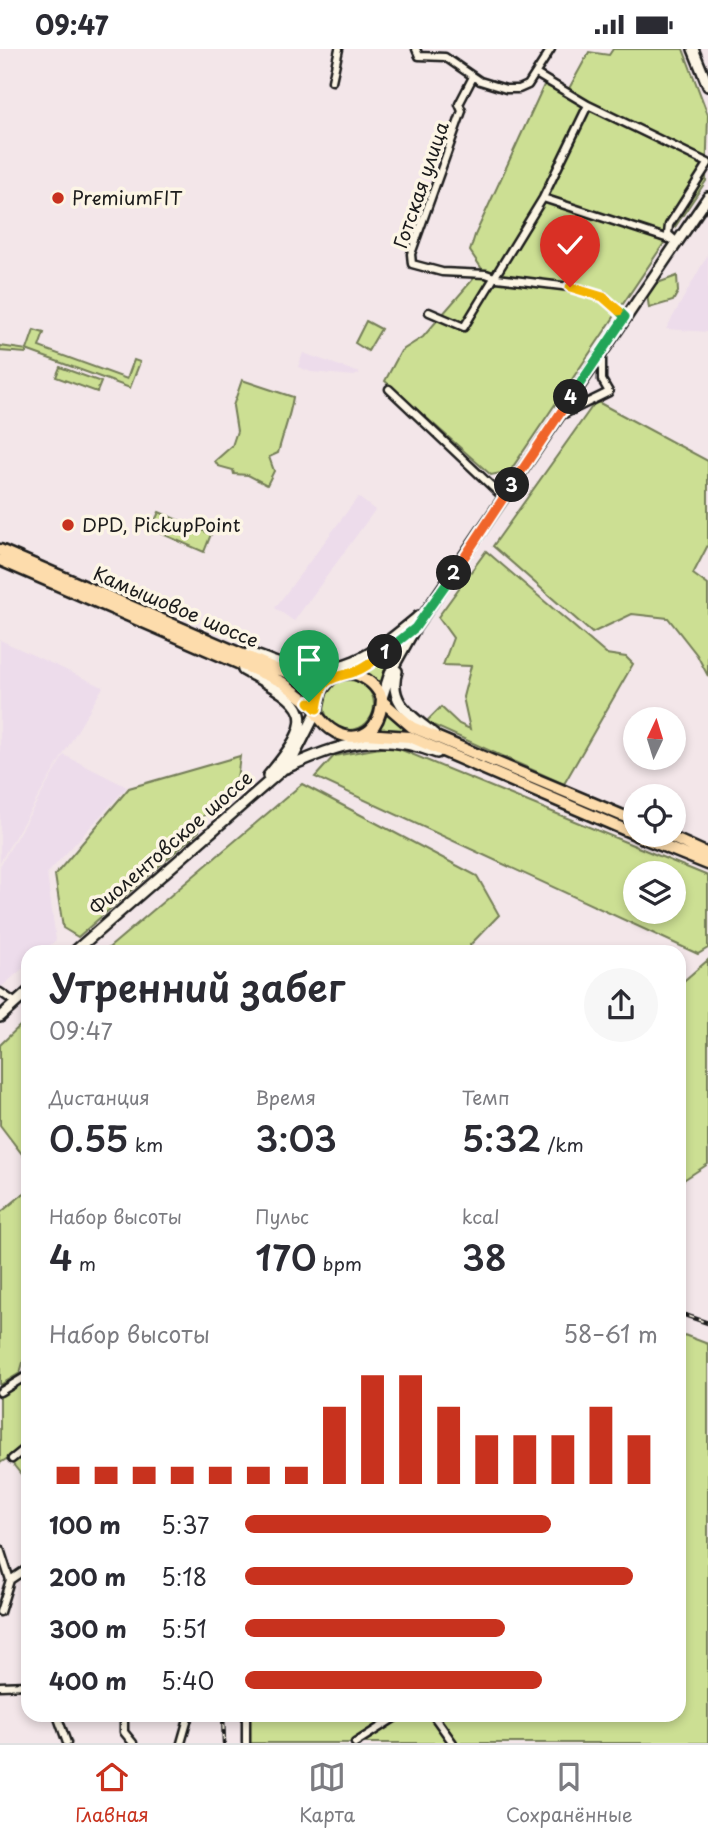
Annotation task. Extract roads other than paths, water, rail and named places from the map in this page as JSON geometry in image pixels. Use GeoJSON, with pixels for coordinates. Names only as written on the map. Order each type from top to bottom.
{"type":"FeatureCollection","features":[{"type":"Feature","properties":{"kind":"main road"},"geometry":{"type":"LineString","coordinates":[[693,49],[708,86]]}},
{"type":"Feature","properties":{"kind":"main road"},"geometry":{"type":"LineString","coordinates":[[365,734],[379,717],[390,673],[415,628],[708,197]]}},
{"type":"Feature","properties":{"kind":"main road","name":"Камышовое шоссе"},"geometry":{"type":"LineString","coordinates":[[0,550],[300,676],[332,677]]}},
{"type":"Feature","properties":{"kind":"main road","name":"Камышовое шоссе"},"geometry":{"type":"LineString","coordinates":[[0,560],[282,682],[316,711],[327,728],[347,737]]}},
{"type":"Feature","properties":{"kind":"main road"},"geometry":{"type":"LineString","coordinates":[[240,653],[311,670],[335,669],[360,660],[428,608]]}},
{"type":"Feature","properties":{"kind":"main road"},"geometry":{"type":"LineString","coordinates":[[316,711],[321,691],[332,677],[353,673],[415,628]]}},
{"type":"Feature","properties":{"kind":"main road"},"geometry":{"type":"LineString","coordinates":[[409,639],[396,672],[394,694],[413,718],[438,737]]}},
{"type":"Feature","properties":{"kind":"main road"},"geometry":{"type":"LineString","coordinates":[[224,657],[283,691],[298,706],[301,720],[298,737],[260,788]]}},
{"type":"Feature","properties":{"kind":"main road"},"geometry":{"type":"LineString","coordinates":[[353,673],[373,684],[382,700],[412,727],[623,816]]}},
{"type":"Feature","properties":{"kind":"main road","name":"Фиолентовское шоссе"},"geometry":{"type":"LineString","coordinates":[[82,945],[282,770],[292,760],[316,711]]}},
{"type":"Feature","properties":{"kind":"main road"},"geometry":{"type":"LineString","coordinates":[[347,737],[365,734],[410,737],[623,829]]}},
{"type":"Feature","properties":{"kind":"main road","name":"Фиолентовское шоссе"},"geometry":{"type":"LineString","coordinates":[[292,760],[347,737]]}},
{"type":"Feature","properties":{"kind":"main road"},"geometry":{"type":"LineString","coordinates":[[282,770],[342,745],[388,739],[459,758]]}},
{"type":"Feature","properties":{"kind":"main road"},"geometry":{"type":"LineString","coordinates":[[686,844],[708,854]]}},
{"type":"Feature","properties":{"kind":"main road"},"geometry":{"type":"LineString","coordinates":[[665,847],[708,865]]}},
{"type":"Feature","properties":{"kind":"main road"},"geometry":{"type":"LineString","coordinates":[[0,1017],[21,998]]}},
{"type":"Feature","properties":{"kind":"street"},"geometry":{"type":"LineString","coordinates":[[332,81],[339,49]]}},
{"type":"Feature","properties":{"kind":"street"},"geometry":{"type":"LineString","coordinates":[[416,49],[419,56],[446,57],[473,77],[506,89],[519,89],[528,85],[551,49]]}},
{"type":"Feature","properties":{"kind":"street"},"geometry":{"type":"LineString","coordinates":[[536,74],[588,105],[708,164],[669,225],[668,234],[678,243]]}},
{"type":"Feature","properties":{"kind":"street","name":"Готская улица"},"geometry":{"type":"LineString","coordinates":[[473,77],[459,104],[462,111],[411,254],[412,264],[442,272],[486,274],[570,287],[603,297],[625,317]]}},
{"type":"Feature","properties":{"kind":"street"},"geometry":{"type":"LineString","coordinates":[[429,312],[464,327],[543,198],[588,105]]}},
{"type":"Feature","properties":{"kind":"street"},"geometry":{"type":"LineString","coordinates":[[543,198],[678,243]]}},
{"type":"Feature","properties":{"kind":"street"},"geometry":{"type":"LineString","coordinates":[[558,416],[609,392],[602,380],[602,353]]}},
{"type":"Feature","properties":{"kind":"street"},"geometry":{"type":"LineString","coordinates":[[389,389],[503,497]]}},
{"type":"Feature","properties":{"kind":"street"},"geometry":{"type":"LineString","coordinates":[[0,992],[16,1003]]}},
{"type":"Feature","properties":{"kind":"street"},"geometry":{"type":"LineString","coordinates":[[0,1392],[21,1379]]}},
{"type":"Feature","properties":{"kind":"street"},"geometry":{"type":"LineString","coordinates":[[12,1459],[21,1452]]}},
{"type":"Feature","properties":{"kind":"street"},"geometry":{"type":"LineString","coordinates":[[0,1549],[10,1580],[0,1612]]}},
{"type":"Feature","properties":{"kind":"street"},"geometry":{"type":"LineString","coordinates":[[10,1580],[21,1573]]}},
{"type":"Feature","properties":{"kind":"street"},"geometry":{"type":"LineString","coordinates":[[0,1574],[10,1580]]}},
{"type":"Feature","properties":{"kind":"street"},"geometry":{"type":"LineString","coordinates":[[0,1686],[21,1685]]}},
{"type":"Feature","properties":{"kind":"street"},"geometry":{"type":"LineString","coordinates":[[60,1722],[67,1743]]}},
{"type":"Feature","properties":{"kind":"street"},"geometry":{"type":"LineString","coordinates":[[124,1722],[124,1732],[133,1743]]}},
{"type":"Feature","properties":{"kind":"street"},"geometry":{"type":"LineString","coordinates":[[181,1743],[187,1722]]}},
{"type":"Feature","properties":{"kind":"street"},"geometry":{"type":"LineString","coordinates":[[246,1722],[246,1743]]}},
{"type":"Feature","properties":{"kind":"street"},"geometry":{"type":"LineString","coordinates":[[355,1743],[388,1722]]}},
{"type":"Feature","properties":{"kind":"street"},"geometry":{"type":"LineString","coordinates":[[438,1722],[452,1743]]}},
{"type":"Feature","properties":{"kind":"railway"},"geometry":{"type":"LineString","coordinates":[[686,1315],[708,1323]]}},
{"type":"Feature","properties":{"kind":"railway"},"geometry":{"type":"LineString","coordinates":[[223,1722],[224,1743]]}},
{"type":"Feature","properties":{"kind":"place","name":"PremiumFIT"},"geometry":{"type":"Point","coordinates":[58,198]}},
{"type":"Feature","properties":{"kind":"place","name":"DPD, PickupPoint"},"geometry":{"type":"Point","coordinates":[68,525]}}]}
